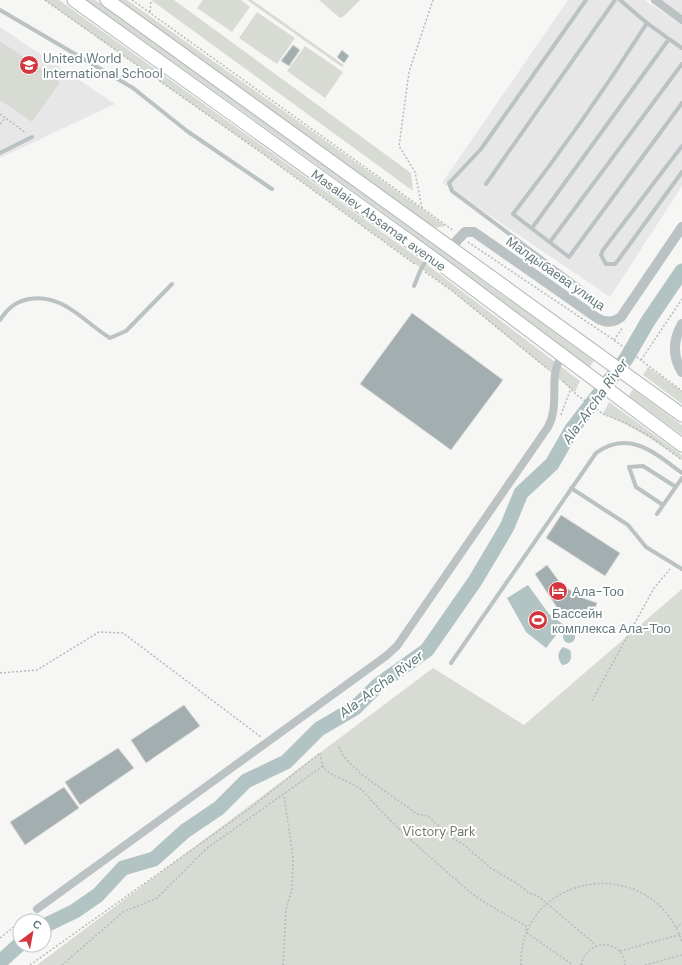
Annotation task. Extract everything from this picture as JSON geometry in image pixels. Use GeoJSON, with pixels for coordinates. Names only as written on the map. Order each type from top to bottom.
{"type":"FeatureCollection","features":[{"type":"Feature","properties":{"kind":"main road","name":"Masalaiev Absamat avenue"},"geometry":{"type":"LineString","coordinates":[[74,0],[430,256],[682,445]]}},
{"type":"Feature","properties":{"kind":"main road","name":"Masalaiev Absamat avenue"},"geometry":{"type":"LineString","coordinates":[[107,0],[682,415]]}},
{"type":"Feature","properties":{"kind":"street"},"geometry":{"type":"LineString","coordinates":[[655,0],[682,20]]}},
{"type":"Feature","properties":{"kind":"street","name":"Малдыбаева улица"},"geometry":{"type":"LineString","coordinates":[[461,236],[465,232],[469,231],[480,235],[597,318],[607,322],[616,320],[620,317],[682,227]]}},
{"type":"Feature","properties":{"kind":"street"},"geometry":{"type":"LineString","coordinates":[[450,248],[461,236]]}},
{"type":"Feature","properties":{"kind":"street"},"geometry":{"type":"LineString","coordinates":[[682,324],[677,334],[674,346],[676,360],[682,372]]}},
{"type":"Feature","properties":{"kind":"street"},"geometry":{"type":"LineString","coordinates":[[34,913],[380,661],[397,646],[548,426],[554,411],[554,374],[556,365],[562,356]]}},
{"type":"Feature","properties":{"kind":"lane"},"geometry":{"type":"LineString","coordinates":[[586,0],[481,149],[449,183],[452,191],[588,293]]}},
{"type":"Feature","properties":{"kind":"lane"},"geometry":{"type":"LineString","coordinates":[[486,184],[615,0]]}},
{"type":"Feature","properties":{"kind":"lane"},"geometry":{"type":"LineString","coordinates":[[620,0],[647,23],[682,48]]}},
{"type":"Feature","properties":{"kind":"lane"},"geometry":{"type":"LineString","coordinates":[[0,10],[133,88],[187,131],[272,189]]}},
{"type":"Feature","properties":{"kind":"lane"},"geometry":{"type":"LineString","coordinates":[[647,23],[604,92],[567,144],[513,214],[569,257],[682,103]]}},
{"type":"Feature","properties":{"kind":"lane"},"geometry":{"type":"LineString","coordinates":[[532,228],[669,39]]}},
{"type":"Feature","properties":{"kind":"lane"},"geometry":{"type":"LineString","coordinates":[[550,242],[682,64]]}},
{"type":"Feature","properties":{"kind":"lane"},"geometry":{"type":"LineString","coordinates":[[0,153],[32,137]]}},
{"type":"Feature","properties":{"kind":"lane"},"geometry":{"type":"LineString","coordinates":[[682,146],[603,250],[601,255],[606,264],[615,264],[682,172]]}},
{"type":"Feature","properties":{"kind":"lane"},"geometry":{"type":"LineString","coordinates":[[414,286],[421,269],[430,256]]}},
{"type":"Feature","properties":{"kind":"lane"},"geometry":{"type":"LineString","coordinates":[[0,320],[8,309],[18,301],[36,298],[52,299],[70,308],[110,338],[126,331],[172,284]]}},
{"type":"Feature","properties":{"kind":"lane"},"geometry":{"type":"LineString","coordinates":[[451,663],[570,488],[596,453],[618,443],[644,447],[682,472]]}},
{"type":"Feature","properties":{"kind":"lane"},"geometry":{"type":"LineString","coordinates":[[663,505],[636,487],[629,467],[643,466],[676,487]]}},
{"type":"Feature","properties":{"kind":"lane"},"geometry":{"type":"LineString","coordinates":[[657,514],[682,478]]}},
{"type":"Feature","properties":{"kind":"lane"},"geometry":{"type":"LineString","coordinates":[[570,488],[628,525],[646,546],[682,569]]}},
{"type":"Feature","properties":{"kind":"path"},"geometry":{"type":"LineString","coordinates":[[45,0],[266,156],[451,290],[571,388],[577,395],[603,414],[651,437],[682,460]]}},
{"type":"Feature","properties":{"kind":"path"},"geometry":{"type":"LineString","coordinates":[[132,0],[461,236],[603,335],[614,340],[682,392]]}},
{"type":"Feature","properties":{"kind":"path"},"geometry":{"type":"LineString","coordinates":[[150,12],[151,0]]}},
{"type":"Feature","properties":{"kind":"path"},"geometry":{"type":"LineString","coordinates":[[422,208],[415,172],[399,146],[409,72],[433,0]]}},
{"type":"Feature","properties":{"kind":"path"},"geometry":{"type":"LineString","coordinates":[[0,114],[32,137]]}},
{"type":"Feature","properties":{"kind":"path"},"geometry":{"type":"LineString","coordinates":[[0,124],[5,118]]}},
{"type":"Feature","properties":{"kind":"path"},"geometry":{"type":"LineString","coordinates":[[641,360],[682,299]]}},
{"type":"Feature","properties":{"kind":"path"},"geometry":{"type":"LineString","coordinates":[[614,340],[618,334]]}},
{"type":"Feature","properties":{"kind":"path"},"geometry":{"type":"LineString","coordinates":[[557,421],[562,414],[571,388]]}},
{"type":"Feature","properties":{"kind":"path"},"geometry":{"type":"LineString","coordinates":[[592,701],[654,588],[674,564]]}},
{"type":"Feature","properties":{"kind":"path"},"geometry":{"type":"LineString","coordinates":[[0,673],[37,670],[99,632],[123,633],[268,742]]}},
{"type":"Feature","properties":{"kind":"path"},"geometry":{"type":"LineString","coordinates":[[339,747],[343,756],[361,774],[417,814],[428,816],[451,837],[464,845],[492,869],[518,884],[529,893],[538,896],[596,945]]}},
{"type":"Feature","properties":{"kind":"path"},"geometry":{"type":"LineString","coordinates":[[30,965],[249,809],[320,753],[324,769],[353,783],[362,790],[438,866],[469,891],[526,926],[527,933],[573,965]]}},
{"type":"Feature","properties":{"kind":"path"},"geometry":{"type":"LineString","coordinates":[[62,965],[123,912],[157,898],[206,848],[323,766]]}},
{"type":"Feature","properties":{"kind":"path"},"geometry":{"type":"LineString","coordinates":[[283,965],[286,910],[292,888],[293,857],[284,794]]}},
{"type":"Feature","properties":{"kind":"path"},"geometry":{"type":"LineString","coordinates":[[521,965],[522,952],[527,933],[532,923],[547,905],[557,896],[581,885],[594,883],[621,884],[646,894],[666,912],[681,934],[682,942]]}},
{"type":"Feature","properties":{"kind":"path"},"geometry":{"type":"LineString","coordinates":[[676,928],[682,923]]}},
{"type":"Feature","properties":{"kind":"path"},"geometry":{"type":"LineString","coordinates":[[0,938],[12,929]]}},
{"type":"Feature","properties":{"kind":"path"},"geometry":{"type":"LineString","coordinates":[[620,952],[681,934]]}},
{"type":"Feature","properties":{"kind":"path"},"geometry":{"type":"LineString","coordinates":[[582,965],[586,953],[596,945],[609,945],[620,952],[625,965]]}},
{"type":"Feature","properties":{"kind":"path"},"geometry":{"type":"LineString","coordinates":[[645,965],[682,955]]}},
{"type":"Feature","properties":{"kind":"shaded area"},"geometry":{"type":"Polygon","coordinates":[[[568,0],[645,0],[682,25],[682,186],[610,297],[442,183],[568,0]]]}},
{"type":"Feature","properties":{"kind":"shaded area"},"geometry":{"type":"Polygon","coordinates":[[[662,0],[682,0],[682,15],[662,0]]]}},
{"type":"Feature","properties":{"kind":"shaded area","name":"United World International School"},"geometry":{"type":"Polygon","coordinates":[[[0,27],[115,104],[0,158],[0,27]]]}},
{"type":"Feature","properties":{"kind":"shaded area","name":"Бассейн комплекса Ала-Тоо"},"geometry":{"type":"Polygon","coordinates":[[[528,585],[549,614],[564,625],[546,648],[526,632],[507,598],[528,585]]]}},
{"type":"Feature","properties":{"kind":"shaded area"},"geometry":{"type":"Polygon","coordinates":[[[567,631],[571,631],[575,637],[571,643],[567,643],[563,639],[563,635],[567,631]]]}},
{"type":"Feature","properties":{"kind":"shaded area"},"geometry":{"type":"Polygon","coordinates":[[[563,647],[570,650],[571,656],[569,662],[565,665],[562,665],[558,656],[563,647]]]}},
{"type":"Feature","properties":{"kind":"green space"},"geometry":{"type":"Polygon","coordinates":[[[44,0],[59,0],[425,263],[580,381],[575,392],[451,290],[266,156],[44,0]]]}},
{"type":"Feature","properties":{"kind":"green space"},"geometry":{"type":"Polygon","coordinates":[[[86,0],[95,0],[104,6],[594,361],[589,368],[528,320],[403,227],[86,0]]]}},
{"type":"Feature","properties":{"kind":"green space"},"geometry":{"type":"Polygon","coordinates":[[[117,0],[127,0],[446,226],[434,228],[117,0]]]}},
{"type":"Feature","properties":{"kind":"green space"},"geometry":{"type":"Polygon","coordinates":[[[151,0],[174,0],[411,173],[413,191],[151,0]]]}},
{"type":"Feature","properties":{"kind":"green space"},"geometry":{"type":"Polygon","coordinates":[[[203,0],[241,0],[250,7],[232,32],[197,8],[203,0]]]}},
{"type":"Feature","properties":{"kind":"green space"},"geometry":{"type":"Polygon","coordinates":[[[247,0],[252,0],[344,65],[342,67],[247,0]]]}},
{"type":"Feature","properties":{"kind":"green space"},"geometry":{"type":"Polygon","coordinates":[[[319,0],[360,0],[340,18],[319,0]]]}},
{"type":"Feature","properties":{"kind":"green space"},"geometry":{"type":"Polygon","coordinates":[[[257,12],[295,38],[277,64],[239,38],[257,12]]]}},
{"type":"Feature","properties":{"kind":"green space"},"geometry":{"type":"Polygon","coordinates":[[[0,41],[60,82],[32,122],[0,100],[0,41]]]}},
{"type":"Feature","properties":{"kind":"green space"},"geometry":{"type":"Polygon","coordinates":[[[305,46],[343,72],[325,98],[287,71],[305,46]]]}},
{"type":"Feature","properties":{"kind":"green space"},"geometry":{"type":"Polygon","coordinates":[[[648,367],[682,391],[682,404],[643,375],[648,367]]]}},
{"type":"Feature","properties":{"kind":"green space"},"geometry":{"type":"Polygon","coordinates":[[[633,389],[682,425],[682,435],[629,396],[633,389]]]}},
{"type":"Feature","properties":{"kind":"green space"},"geometry":{"type":"Polygon","coordinates":[[[609,402],[682,455],[682,460],[644,435],[603,414],[609,402]]]}},
{"type":"Feature","properties":{"kind":"green space","name":"Victory Park"},"geometry":{"type":"Polygon","coordinates":[[[682,589],[682,965],[37,965],[433,668],[524,725],[682,589]]]}},
{"type":"Feature","properties":{"kind":"building"},"geometry":{"type":"Polygon","coordinates":[[[293,45],[300,50],[289,66],[281,61],[293,45]]]}},
{"type":"Feature","properties":{"kind":"building"},"geometry":{"type":"Polygon","coordinates":[[[342,50],[349,56],[344,63],[337,57],[342,50]]]}},
{"type":"Feature","properties":{"kind":"building"},"geometry":{"type":"Polygon","coordinates":[[[412,313],[503,380],[451,450],[360,384],[412,313]]]}},
{"type":"Feature","properties":{"kind":"building","name":"Ала-Тоо"},"geometry":{"type":"Polygon","coordinates":[[[561,515],[620,553],[605,576],[546,538],[561,515]]]}},
{"type":"Feature","properties":{"kind":"building","name":"Ала-Тоо"},"geometry":{"type":"Polygon","coordinates":[[[547,565],[561,584],[580,597],[597,603],[592,617],[558,609],[535,574],[547,565]]]}},
{"type":"Feature","properties":{"kind":"building"},"geometry":{"type":"Polygon","coordinates":[[[184,705],[200,726],[146,763],[131,740],[184,705]]]}},
{"type":"Feature","properties":{"kind":"building"},"geometry":{"type":"Polygon","coordinates":[[[118,748],[134,768],[80,805],[65,782],[118,748]]]}},
{"type":"Feature","properties":{"kind":"building"},"geometry":{"type":"Polygon","coordinates":[[[64,787],[79,808],[25,845],[10,822],[64,787]]]}},
{"type":"Feature","properties":{"kind":"waterway","name":"Ala-Archa River"},"geometry":{"type":"LineString","coordinates":[[52,922],[75,911],[98,895],[123,868],[154,859],[185,831],[219,808],[246,781],[286,762],[319,729],[355,708],[378,685],[427,650],[475,581],[507,527],[521,493],[552,464],[572,429],[626,359],[648,321],[682,271]]}},
{"type":"Feature","properties":{"kind":"waterway","name":"Ala-Archa River"},"geometry":{"type":"LineString","coordinates":[[0,962],[12,951]]}},
{"type":"Feature","properties":{"kind":"place","name":"United World International School"},"geometry":{"type":"Point","coordinates":[29,65]}},
{"type":"Feature","properties":{"kind":"place","name":"Ала-Тоо"},"geometry":{"type":"Point","coordinates":[558,591]}},
{"type":"Feature","properties":{"kind":"place","name":"Бассейн комплекса Ала-Тоо"},"geometry":{"type":"Point","coordinates":[538,620]}}]}
